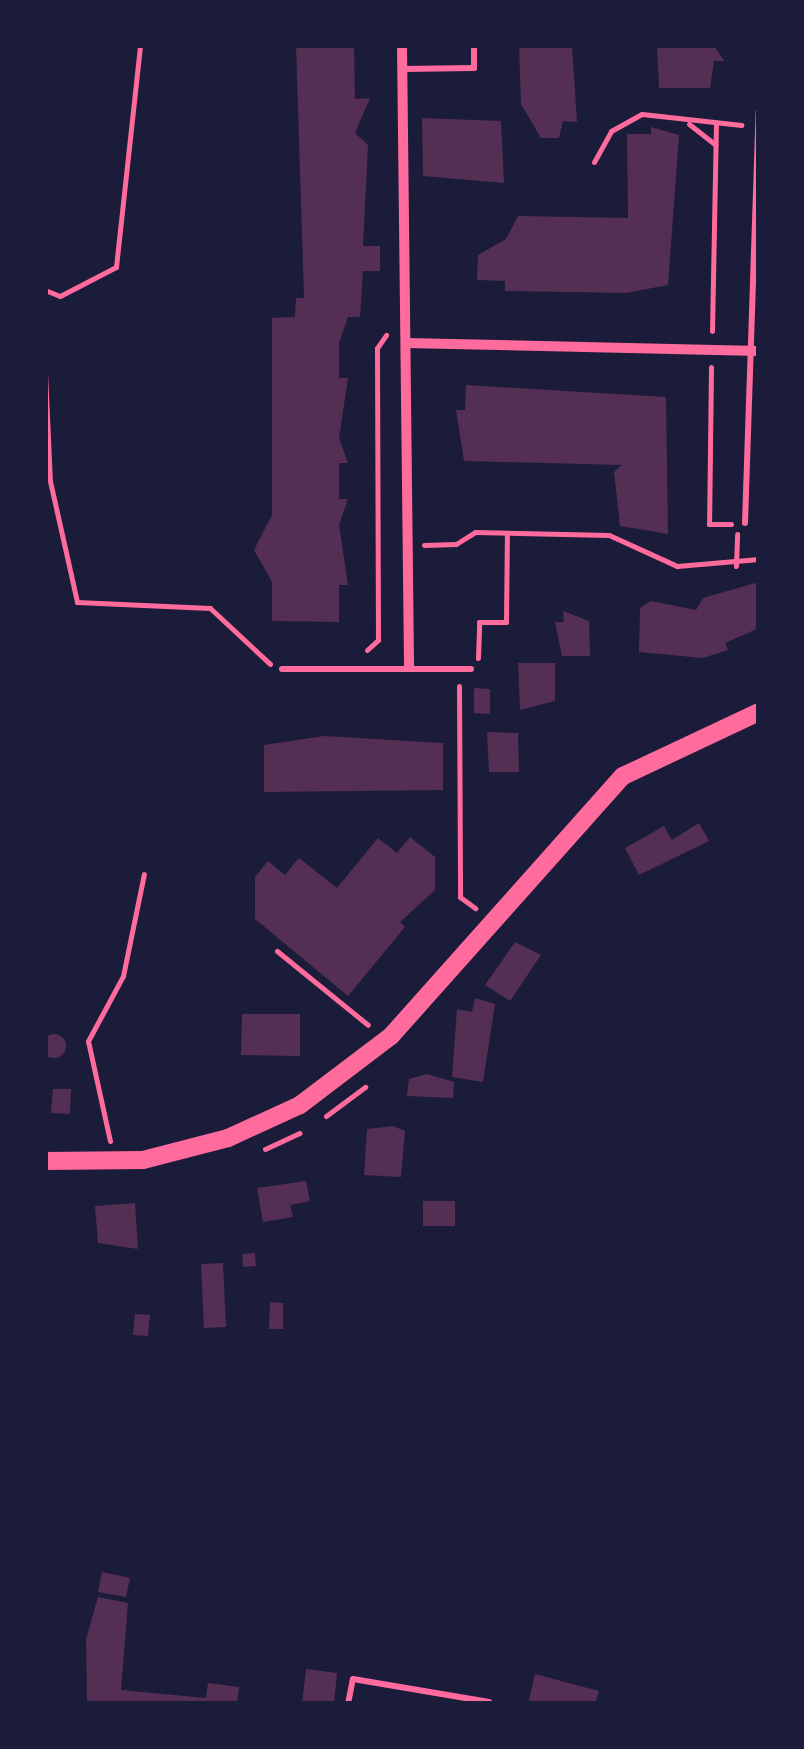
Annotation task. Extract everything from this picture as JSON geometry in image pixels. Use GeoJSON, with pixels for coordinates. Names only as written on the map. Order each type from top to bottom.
{"type":"FeatureCollection","features":[{"type":"Feature","properties":{"kind":"street"},"geometry":{"type":"LineString","coordinates":[[402,45],[409,666]]}},
{"type":"Feature","properties":{"kind":"street"},"geometry":{"type":"LineString","coordinates":[[406,343],[754,350]]}},
{"type":"Feature","properties":{"kind":"street"},"geometry":{"type":"LineString","coordinates":[[45,1161],[228,1138],[356,1068],[462,963],[591,804],[654,757],[759,712]]}},
{"type":"Feature","properties":{"kind":"lane"},"geometry":{"type":"LineString","coordinates":[[402,69],[474,68],[474,45]]}},
{"type":"Feature","properties":{"kind":"lane"},"geometry":{"type":"LineString","coordinates":[[745,523],[754,350],[759,112]]}},
{"type":"Feature","properties":{"kind":"lane"},"geometry":{"type":"LineString","coordinates":[[282,669],[471,669]]}},
{"type":"Feature","properties":{"kind":"lane"},"geometry":{"type":"LineString","coordinates":[[348,1704],[352,1679],[489,1702]]}},
{"type":"Feature","properties":{"kind":"path"},"geometry":{"type":"LineString","coordinates":[[45,290],[60,296],[116,267],[140,45]]}},
{"type":"Feature","properties":{"kind":"path"},"geometry":{"type":"LineString","coordinates":[[594,162],[623,119],[756,126]]}},
{"type":"Feature","properties":{"kind":"path"},"geometry":{"type":"LineString","coordinates":[[687,122],[716,145]]}},
{"type":"Feature","properties":{"kind":"path"},"geometry":{"type":"LineString","coordinates":[[362,667],[363,651],[378,640],[377,348],[390,328],[405,328]]}},
{"type":"Feature","properties":{"kind":"path"},"geometry":{"type":"LineString","coordinates":[[45,372],[50,481],[77,602],[210,608],[282,669]]}},
{"type":"Feature","properties":{"kind":"path"},"geometry":{"type":"LineString","coordinates":[[736,566],[737,524],[745,523]]}},
{"type":"Feature","properties":{"kind":"path"},"geometry":{"type":"LineString","coordinates":[[377,546],[507,533],[610,535],[677,566],[736,566],[759,559]]}},
{"type":"Feature","properties":{"kind":"path"},"geometry":{"type":"LineString","coordinates":[[479,636],[479,622],[506,622],[507,533]]}},
{"type":"Feature","properties":{"kind":"path"},"geometry":{"type":"LineString","coordinates":[[459,668],[460,897],[481,912]]}},
{"type":"Feature","properties":{"kind":"path"},"geometry":{"type":"LineString","coordinates":[[113,1154],[88,1041],[123,976],[144,874]]}},
{"type":"Feature","properties":{"kind":"path"},"geometry":{"type":"LineString","coordinates":[[470,926],[492,897]]}},
{"type":"Feature","properties":{"kind":"path"},"geometry":{"type":"LineString","coordinates":[[277,951],[360,1018]]}},
{"type":"Feature","properties":{"kind":"path"},"geometry":{"type":"LineString","coordinates":[[364,1038],[385,1017]]}},
{"type":"Feature","properties":{"kind":"path"},"geometry":{"type":"LineString","coordinates":[[113,1154],[127,1144]]}},
{"type":"Feature","properties":{"kind":"path"},"geometry":{"type":"LineString","coordinates":[[98,1148],[113,1154]]}},
{"type":"Feature","properties":{"kind":"building"},"geometry":{"type":"Polygon","coordinates":[[[296,45],[354,45],[355,99],[370,98],[355,133],[368,145],[363,246],[380,246],[380,271],[363,271],[360,317],[348,317],[339,343],[339,378],[348,378],[339,438],[348,463],[339,463],[339,499],[348,499],[339,525],[348,585],[339,585],[339,622],[272,621],[272,582],[254,550],[272,515],[272,318],[295,317],[296,298],[304,298],[296,45]]]}},
{"type":"Feature","properties":{"kind":"building"},"geometry":{"type":"Polygon","coordinates":[[[519,45],[572,45],[577,122],[563,121],[559,138],[541,138],[521,104],[519,45]]]}},
{"type":"Feature","properties":{"kind":"building"},"geometry":{"type":"Polygon","coordinates":[[[657,45],[714,45],[724,61],[714,61],[710,88],[659,88],[657,45]]]}},
{"type":"Feature","properties":{"kind":"building"},"geometry":{"type":"Polygon","coordinates":[[[422,118],[501,121],[504,183],[423,176],[422,118]]]}},
{"type":"Feature","properties":{"kind":"building"},"geometry":{"type":"Polygon","coordinates":[[[651,127],[679,135],[668,285],[626,293],[505,291],[505,281],[477,280],[478,255],[506,239],[518,216],[628,218],[627,134],[651,134],[651,127]]]}},
{"type":"Feature","properties":{"kind":"building"},"geometry":{"type":"Polygon","coordinates":[[[466,385],[666,397],[668,534],[620,526],[614,472],[622,465],[464,461],[456,410],[465,410],[466,385]]]}},
{"type":"Feature","properties":{"kind":"building"},"geometry":{"type":"Polygon","coordinates":[[[759,582],[759,628],[725,643],[728,650],[703,658],[639,652],[640,608],[651,601],[696,610],[703,598],[759,582]]]}},
{"type":"Feature","properties":{"kind":"building"},"geometry":{"type":"Polygon","coordinates":[[[563,611],[589,621],[590,656],[562,656],[555,622],[564,622],[563,611]]]}},
{"type":"Feature","properties":{"kind":"building"},"geometry":{"type":"Polygon","coordinates":[[[518,663],[555,663],[555,701],[520,710],[518,663]]]}},
{"type":"Feature","properties":{"kind":"building"},"geometry":{"type":"Polygon","coordinates":[[[474,688],[490,689],[490,714],[474,713],[474,688]]]}},
{"type":"Feature","properties":{"kind":"building"},"geometry":{"type":"Polygon","coordinates":[[[487,732],[518,733],[519,772],[489,772],[487,732]]]}},
{"type":"Feature","properties":{"kind":"building"},"geometry":{"type":"Polygon","coordinates":[[[324,736],[443,743],[443,790],[264,792],[264,745],[324,736]]]}},
{"type":"Feature","properties":{"kind":"building"},"geometry":{"type":"Polygon","coordinates":[[[699,823],[709,841],[639,875],[625,848],[664,826],[672,840],[699,823]]]}},
{"type":"Feature","properties":{"kind":"building"},"geometry":{"type":"Polygon","coordinates":[[[410,837],[435,857],[435,890],[400,922],[405,927],[348,996],[255,919],[255,877],[268,861],[285,875],[299,858],[337,888],[378,838],[397,853],[410,837]]]}},
{"type":"Feature","properties":{"kind":"building"},"geometry":{"type":"Polygon","coordinates":[[[515,942],[541,955],[510,1001],[485,985],[515,942]]]}},
{"type":"Feature","properties":{"kind":"building"},"geometry":{"type":"Polygon","coordinates":[[[475,998],[495,1004],[483,1082],[452,1077],[457,1009],[472,1012],[475,998]]]}},
{"type":"Feature","properties":{"kind":"building"},"geometry":{"type":"Polygon","coordinates":[[[242,1014],[300,1014],[300,1056],[241,1055],[242,1014]]]}},
{"type":"Feature","properties":{"kind":"building"},"geometry":{"type":"Polygon","coordinates":[[[54,1034],[66,1046],[54,1058],[42,1046],[54,1034]]]}},
{"type":"Feature","properties":{"kind":"building"},"geometry":{"type":"Polygon","coordinates":[[[427,1074],[454,1082],[453,1098],[407,1096],[409,1079],[427,1074]]]}},
{"type":"Feature","properties":{"kind":"building"},"geometry":{"type":"Polygon","coordinates":[[[53,1089],[71,1089],[70,1114],[51,1113],[53,1089]]]}},
{"type":"Feature","properties":{"kind":"building"},"geometry":{"type":"Polygon","coordinates":[[[393,1126],[405,1131],[401,1177],[364,1175],[367,1129],[393,1126]]]}},
{"type":"Feature","properties":{"kind":"building"},"geometry":{"type":"Polygon","coordinates":[[[306,1181],[310,1201],[290,1205],[293,1217],[263,1222],[257,1188],[306,1181]]]}},
{"type":"Feature","properties":{"kind":"building"},"geometry":{"type":"Polygon","coordinates":[[[423,1201],[455,1201],[455,1226],[423,1226],[423,1201]]]}},
{"type":"Feature","properties":{"kind":"building"},"geometry":{"type":"Polygon","coordinates":[[[135,1203],[138,1249],[98,1243],[95,1206],[135,1203]]]}},
{"type":"Feature","properties":{"kind":"building"},"geometry":{"type":"Polygon","coordinates":[[[255,1253],[256,1266],[243,1267],[242,1254],[255,1253]]]}},
{"type":"Feature","properties":{"kind":"building"},"geometry":{"type":"Polygon","coordinates":[[[223,1263],[226,1327],[204,1328],[201,1264],[223,1263]]]}},
{"type":"Feature","properties":{"kind":"building"},"geometry":{"type":"Polygon","coordinates":[[[270,1302],[283,1303],[283,1329],[269,1329],[270,1302]]]}},
{"type":"Feature","properties":{"kind":"building"},"geometry":{"type":"Polygon","coordinates":[[[135,1314],[150,1315],[148,1336],[133,1335],[135,1314]]]}},
{"type":"Feature","properties":{"kind":"building"},"geometry":{"type":"Polygon","coordinates":[[[102,1572],[130,1578],[126,1597],[98,1592],[102,1572]]]}},
{"type":"Feature","properties":{"kind":"building"},"geometry":{"type":"Polygon","coordinates":[[[98,1597],[128,1603],[121,1690],[206,1698],[208,1683],[239,1687],[237,1704],[87,1704],[86,1639],[98,1597]]]}},
{"type":"Feature","properties":{"kind":"building"},"geometry":{"type":"Polygon","coordinates":[[[306,1669],[337,1673],[334,1704],[302,1704],[306,1669]]]}},
{"type":"Feature","properties":{"kind":"building"},"geometry":{"type":"Polygon","coordinates":[[[535,1674],[599,1691],[595,1704],[528,1704],[535,1674]]]}}]}
